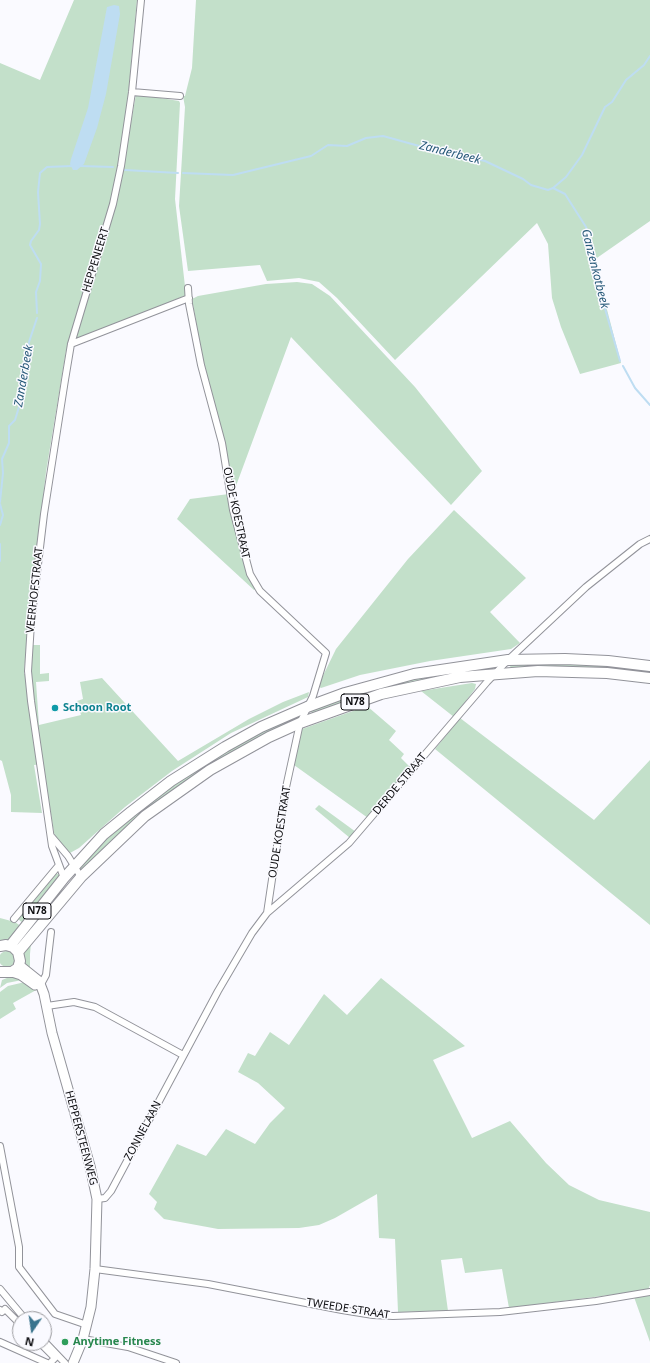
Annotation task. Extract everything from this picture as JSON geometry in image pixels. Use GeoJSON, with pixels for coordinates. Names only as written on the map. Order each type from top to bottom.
{"type":"FeatureCollection","features":[{"type":"Feature","properties":{"kind":"main road","name":"N78"},"geometry":{"type":"LineString","coordinates":[[650,666],[580,659],[508,660],[414,674],[345,693],[307,707],[261,727],[225,747],[171,781],[104,834],[5,946],[18,952],[81,877],[122,836],[179,790],[241,752],[300,722],[338,708],[394,691],[460,678],[496,673],[571,671],[650,678]]}},
{"type":"Feature","properties":{"kind":"main road"},"geometry":{"type":"LineString","coordinates":[[7,972],[18,952]]}},
{"type":"Feature","properties":{"kind":"street"},"geometry":{"type":"LineString","coordinates":[[142,0],[132,92],[180,96]]}},
{"type":"Feature","properties":{"kind":"street","name":"HEPPENEERT"},"geometry":{"type":"LineString","coordinates":[[71,344],[113,204],[122,166],[132,92]]}},
{"type":"Feature","properties":{"kind":"street"},"geometry":{"type":"LineString","coordinates":[[71,344],[189,298],[188,288]]}},
{"type":"Feature","properties":{"kind":"street","name":"OUDE KOESTRAAT"},"geometry":{"type":"LineString","coordinates":[[189,298],[201,365],[222,443],[233,510],[250,574],[260,591],[326,654],[313,696],[300,722],[285,792],[268,913]]}},
{"type":"Feature","properties":{"kind":"street","name":"VEERHOFSTRAAT"},"geometry":{"type":"LineString","coordinates":[[64,878],[52,846],[31,701],[28,658],[44,514],[71,344]]}},
{"type":"Feature","properties":{"kind":"street","name":"DERDE STRAAT"},"geometry":{"type":"LineString","coordinates":[[183,1056],[237,959],[268,913],[349,843],[508,660],[586,587],[640,544],[650,539]]}},
{"type":"Feature","properties":{"kind":"street"},"geometry":{"type":"LineString","coordinates":[[51,836],[76,866],[81,877]]}},
{"type":"Feature","properties":{"kind":"street"},"geometry":{"type":"LineString","coordinates":[[14,919],[59,865]]}},
{"type":"Feature","properties":{"kind":"street"},"geometry":{"type":"LineString","coordinates":[[7,972],[40,986],[46,975],[50,932]]}},
{"type":"Feature","properties":{"kind":"street","name":"HEPPERSTEENWEG"},"geometry":{"type":"LineString","coordinates":[[40,986],[44,994],[52,1034],[90,1166],[97,1199],[95,1269],[91,1307],[83,1339],[73,1363]]}},
{"type":"Feature","properties":{"kind":"street"},"geometry":{"type":"LineString","coordinates":[[47,1006],[74,1002],[95,1007],[183,1056]]}},
{"type":"Feature","properties":{"kind":"street","name":"ZONNELAAN"},"geometry":{"type":"LineString","coordinates":[[97,1199],[105,1198],[111,1191],[183,1056]]}},
{"type":"Feature","properties":{"kind":"street"},"geometry":{"type":"LineString","coordinates":[[0,1146],[20,1257],[19,1267],[53,1313],[59,1317],[87,1326]]}},
{"type":"Feature","properties":{"kind":"street","name":"TWEEDE STRAAT"},"geometry":{"type":"LineString","coordinates":[[95,1269],[208,1284],[342,1310],[372,1315],[393,1316],[500,1312],[596,1301],[650,1292]]}},
{"type":"Feature","properties":{"kind":"street"},"geometry":{"type":"LineString","coordinates":[[0,1289],[18,1311]]}},
{"type":"Feature","properties":{"kind":"street"},"geometry":{"type":"LineString","coordinates":[[0,1310],[2,1312],[5,1309],[12,1316]]}},
{"type":"Feature","properties":{"kind":"street"},"geometry":{"type":"LineString","coordinates":[[83,1339],[128,1347],[176,1363]]}},
{"type":"Feature","properties":{"kind":"street"},"geometry":{"type":"LineString","coordinates":[[0,1342],[49,1363],[55,1358],[48,1351]]}},
{"type":"Feature","properties":{"kind":"street"},"geometry":{"type":"LineString","coordinates":[[52,1349],[65,1363]]}},
{"type":"Feature","properties":{"kind":"green space"},"geometry":{"type":"Polygon","coordinates":[[[74,0],[137,0],[127,109],[114,189],[66,351],[46,472],[24,671],[24,674],[32,673],[32,645],[40,645],[40,674],[49,673],[49,681],[36,682],[39,725],[81,715],[77,701],[83,699],[80,682],[102,678],[178,761],[249,719],[283,702],[309,692],[308,697],[231,733],[172,771],[125,807],[79,848],[70,853],[59,842],[54,833],[43,764],[34,765],[42,813],[11,812],[11,795],[2,761],[0,760],[0,63],[40,80],[74,0]]]}},
{"type":"Feature","properties":{"kind":"green space"},"geometry":{"type":"Polygon","coordinates":[[[196,0],[650,0],[650,221],[594,260],[621,363],[580,374],[561,327],[552,298],[548,244],[537,223],[395,360],[337,298],[319,282],[299,278],[267,281],[260,265],[188,271],[179,206],[185,107],[183,96],[185,96],[192,68],[196,0]]]}},
{"type":"Feature","properties":{"kind":"green space"},"geometry":{"type":"Polygon","coordinates":[[[136,94],[179,101],[180,103],[175,199],[186,295],[130,319],[75,339],[117,201],[136,94]]]}},
{"type":"Feature","properties":{"kind":"green space"},"geometry":{"type":"Polygon","coordinates":[[[297,282],[312,284],[330,296],[415,387],[482,471],[451,505],[291,337],[233,494],[224,440],[202,355],[192,299],[198,296],[266,284],[297,282]]]}},
{"type":"Feature","properties":{"kind":"green space"},"geometry":{"type":"Polygon","coordinates":[[[229,494],[256,588],[254,590],[177,519],[190,499],[229,494]]]}},
{"type":"Feature","properties":{"kind":"green space"},"geometry":{"type":"Polygon","coordinates":[[[454,510],[526,578],[490,612],[520,643],[511,649],[430,661],[360,675],[321,688],[318,686],[336,649],[408,559],[454,510]]]}},
{"type":"Feature","properties":{"kind":"green space"},"geometry":{"type":"Polygon","coordinates":[[[587,663],[650,669],[650,675],[511,668],[510,666],[510,664],[587,663]]]}},
{"type":"Feature","properties":{"kind":"green space"},"geometry":{"type":"Polygon","coordinates":[[[493,667],[491,671],[314,714],[311,712],[312,709],[398,681],[493,667]]]}},
{"type":"Feature","properties":{"kind":"green space"},"geometry":{"type":"Polygon","coordinates":[[[472,683],[476,684],[475,689],[454,717],[421,691],[472,683]]]}},
{"type":"Feature","properties":{"kind":"green space"},"geometry":{"type":"Polygon","coordinates":[[[367,706],[396,731],[389,740],[404,754],[401,758],[411,768],[368,818],[294,765],[302,729],[367,706]]]}},
{"type":"Feature","properties":{"kind":"green space"},"geometry":{"type":"Polygon","coordinates":[[[297,716],[297,720],[220,760],[81,870],[79,866],[114,832],[173,784],[246,739],[297,716]]]}},
{"type":"Feature","properties":{"kind":"green space"},"geometry":{"type":"Polygon","coordinates":[[[460,718],[594,820],[650,760],[650,925],[435,749],[460,718]]]}},
{"type":"Feature","properties":{"kind":"green space"},"geometry":{"type":"Polygon","coordinates":[[[319,805],[356,832],[350,838],[315,809],[319,805]]]}},
{"type":"Feature","properties":{"kind":"green space"},"geometry":{"type":"Polygon","coordinates":[[[55,873],[60,877],[24,924],[18,919],[55,873]]]}},
{"type":"Feature","properties":{"kind":"green space"},"geometry":{"type":"Polygon","coordinates":[[[0,918],[15,922],[22,927],[7,941],[0,943],[0,918]]]}},
{"type":"Feature","properties":{"kind":"green space"},"geometry":{"type":"Polygon","coordinates":[[[31,943],[30,969],[24,965],[23,953],[31,943]]]}},
{"type":"Feature","properties":{"kind":"green space"},"geometry":{"type":"Polygon","coordinates":[[[4,951],[10,951],[15,956],[13,965],[10,967],[4,967],[-1,962],[-1,956],[4,951]]]}},
{"type":"Feature","properties":{"kind":"green space"},"geometry":{"type":"Polygon","coordinates":[[[12,976],[22,980],[7,983],[0,988],[2,980],[12,976]]]}},
{"type":"Feature","properties":{"kind":"green space"},"geometry":{"type":"Polygon","coordinates":[[[381,978],[465,1046],[433,1060],[472,1138],[510,1121],[546,1163],[569,1185],[599,1200],[650,1212],[650,1285],[648,1290],[509,1308],[502,1269],[465,1273],[462,1258],[441,1260],[448,1311],[398,1312],[395,1239],[379,1238],[377,1194],[335,1218],[319,1225],[299,1228],[218,1229],[164,1219],[154,1209],[157,1202],[149,1194],[177,1144],[206,1156],[226,1129],[255,1144],[270,1123],[285,1108],[258,1083],[238,1072],[248,1053],[255,1056],[270,1032],[289,1045],[324,994],[347,1015],[381,978]]]}},
{"type":"Feature","properties":{"kind":"green space"},"geometry":{"type":"Polygon","coordinates":[[[25,982],[38,989],[13,1003],[16,1009],[0,1019],[0,992],[8,986],[25,982]]]}},
{"type":"Feature","properties":{"kind":"green space"},"geometry":{"type":"Polygon","coordinates":[[[650,1294],[650,1342],[634,1297],[650,1294]]]}},
{"type":"Feature","properties":{"kind":"water"},"geometry":{"type":"Polygon","coordinates":[[[114,5],[119,6],[120,14],[106,94],[97,128],[84,164],[77,170],[73,170],[70,164],[71,159],[88,108],[107,7],[114,5]]]}},
{"type":"Feature","properties":{"kind":"waterway","name":"Zanderbeek"},"geometry":{"type":"LineString","coordinates":[[183,173],[233,175],[311,156],[328,145],[347,146],[366,138],[383,136],[430,149],[485,161],[523,179],[531,185],[548,190],[553,188],[566,177],[582,155],[605,107],[612,102],[626,80],[644,65],[650,56]]}},
{"type":"Feature","properties":{"kind":"waterway","name":"Zanderbeek"},"geometry":{"type":"LineString","coordinates":[[37,313],[36,292],[40,281],[41,264],[30,245],[31,241],[39,230],[40,224],[38,192],[40,173],[47,167],[72,166]]}},
{"type":"Feature","properties":{"kind":"waterway","name":"Zanderbeek"},"geometry":{"type":"LineString","coordinates":[[80,166],[113,167]]}},
{"type":"Feature","properties":{"kind":"waterway","name":"Zanderbeek"},"geometry":{"type":"LineString","coordinates":[[125,170],[178,173]]}},
{"type":"Feature","properties":{"kind":"waterway","name":"Ganzenkotbeek"},"geometry":{"type":"LineString","coordinates":[[553,188],[565,194],[586,227],[598,284],[620,361]]}},
{"type":"Feature","properties":{"kind":"waterway","name":"Zanderbeek"},"geometry":{"type":"LineString","coordinates":[[0,502],[3,473],[2,459],[9,443],[9,426],[15,420],[19,407],[20,388],[27,361],[29,342],[37,318]]}},
{"type":"Feature","properties":{"kind":"waterway","name":"Ganzenkotbeek"},"geometry":{"type":"LineString","coordinates":[[623,366],[635,388],[650,405]]}},
{"type":"Feature","properties":{"kind":"waterway","name":"Zanderbeek"},"geometry":{"type":"LineString","coordinates":[[0,504],[3,515],[0,525]]}},
{"type":"Feature","properties":{"kind":"waterway","name":"Zanderbeek"},"geometry":{"type":"LineString","coordinates":[[0,544],[0,561]]}},
{"type":"Feature","properties":{"kind":"place","name":"Schoon Root"},"geometry":{"type":"Point","coordinates":[55,708]}},
{"type":"Feature","properties":{"kind":"place","name":"Anytime Fitness"},"geometry":{"type":"Point","coordinates":[65,1342]}}]}
